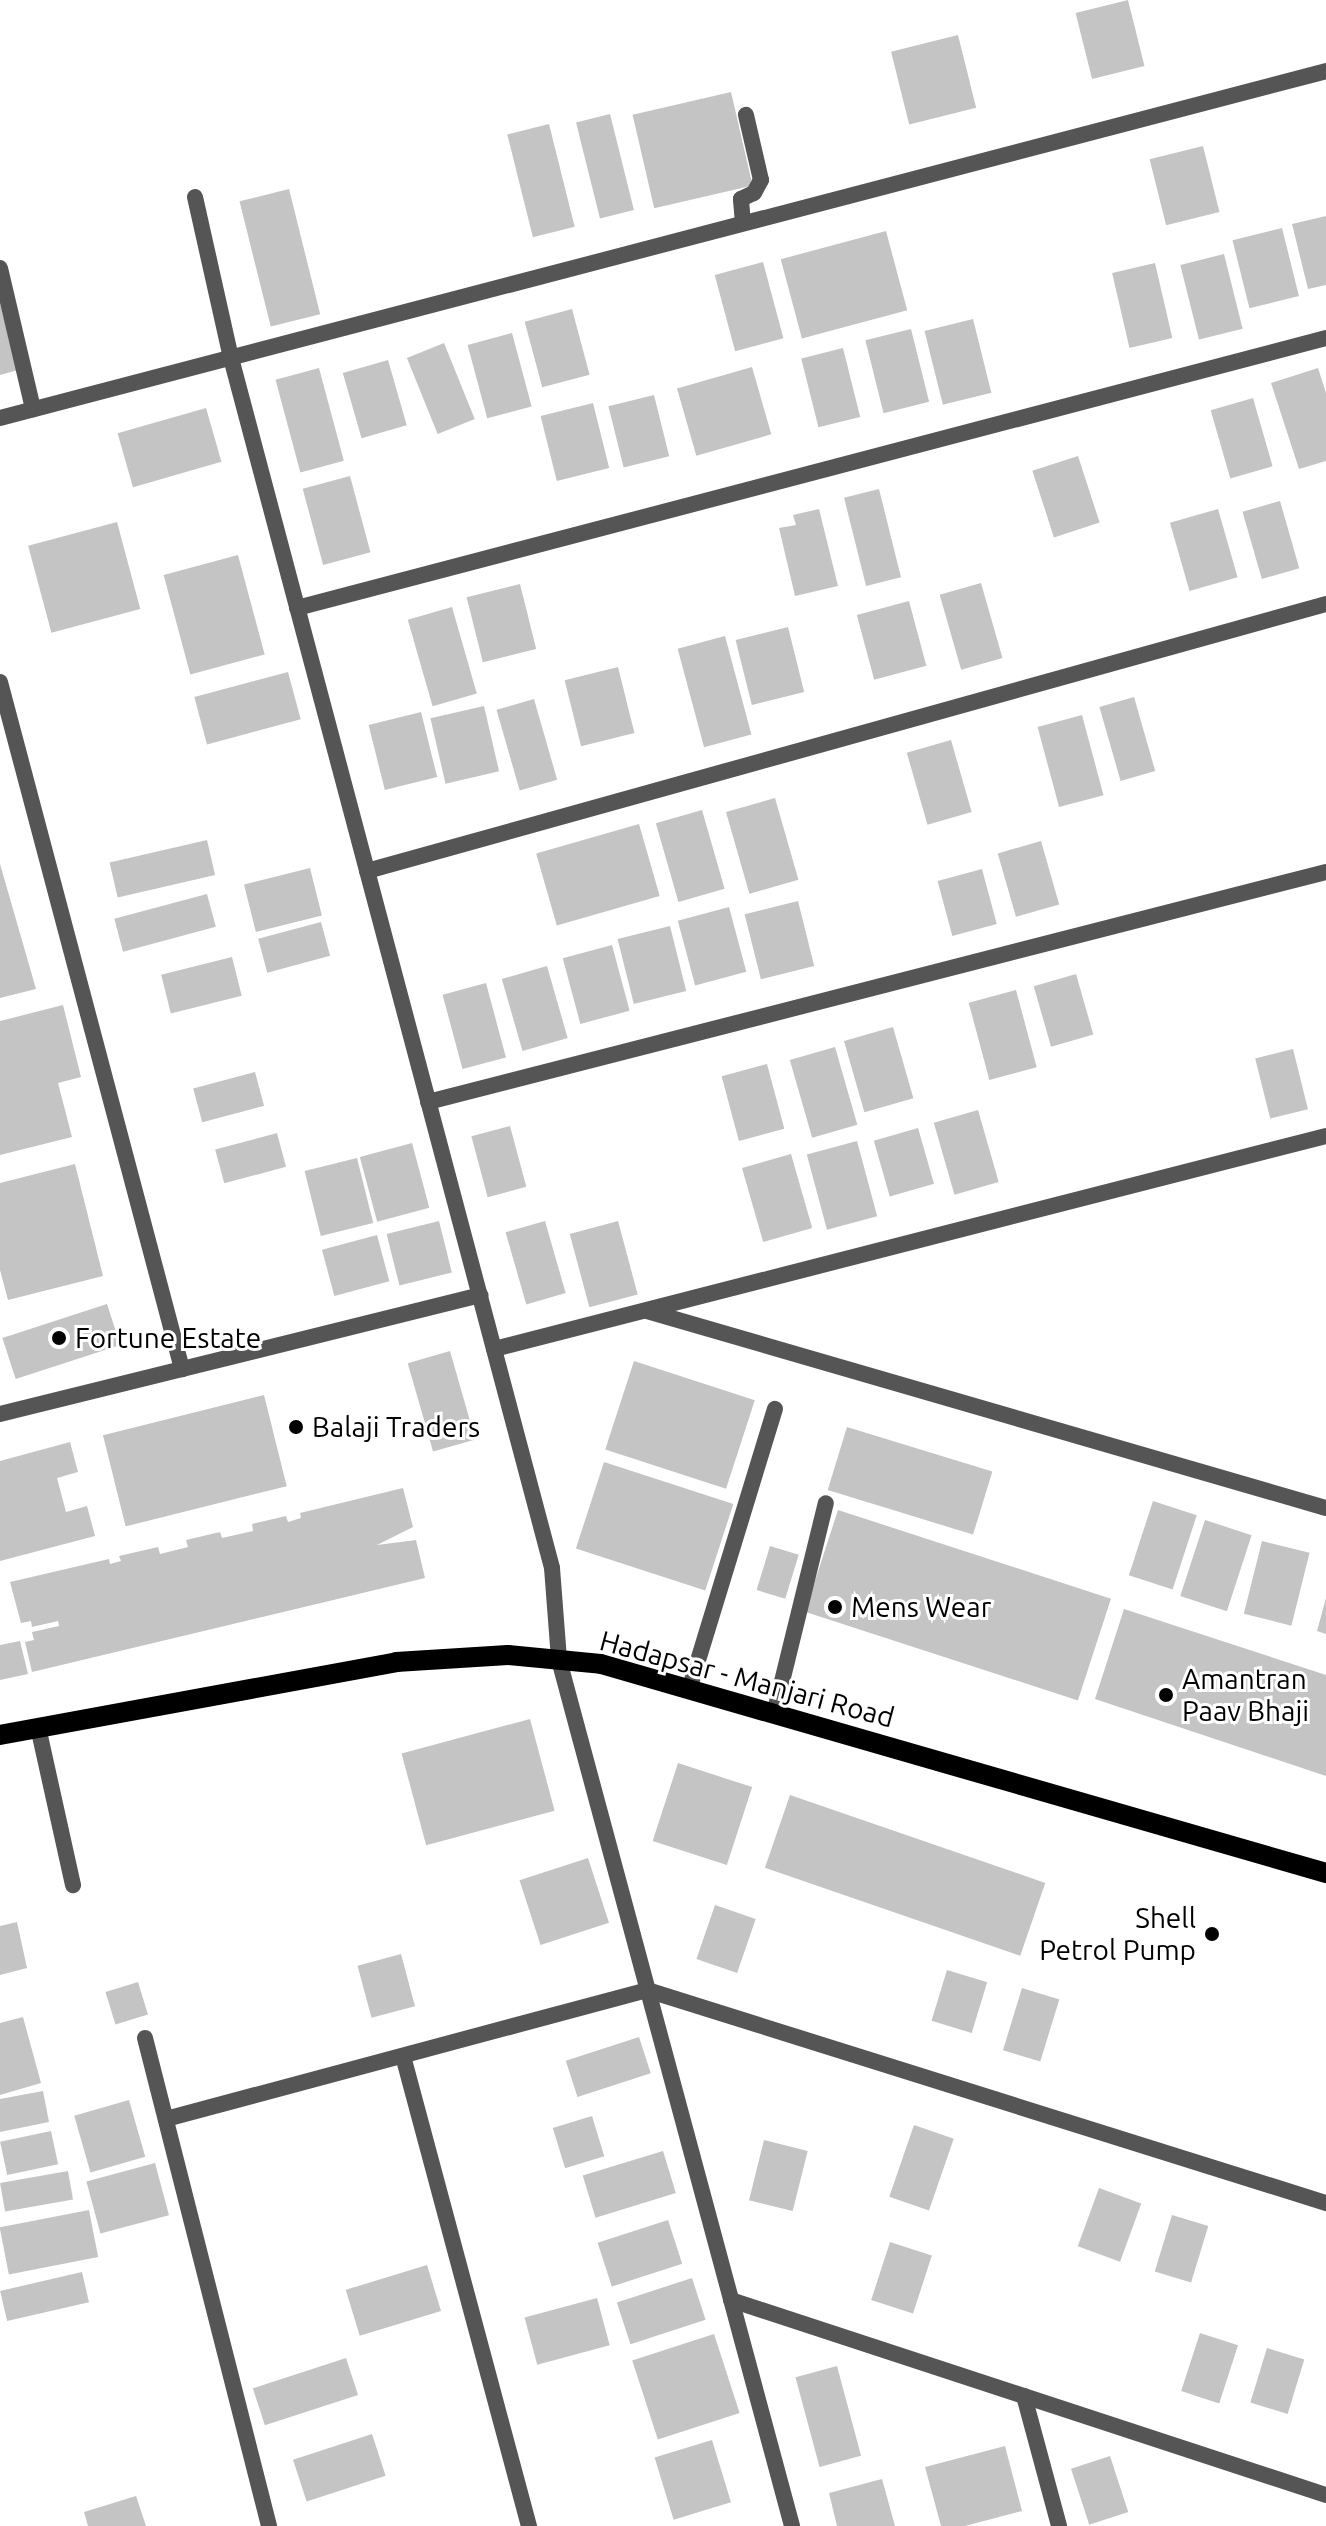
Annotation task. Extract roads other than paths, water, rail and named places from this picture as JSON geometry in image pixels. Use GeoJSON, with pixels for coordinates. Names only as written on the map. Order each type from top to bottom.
{"type":"FeatureCollection","features":[{"type":"Feature","properties":{"kind":"main road","name":"Hadapsar - Manjari Road"},"geometry":{"type":"LineString","coordinates":[[0,1735],[396,1662],[508,1655],[601,1664],[1326,1873]]}},
{"type":"Feature","properties":{"kind":"street"},"geometry":{"type":"LineString","coordinates":[[0,418],[1326,71]]}},
{"type":"Feature","properties":{"kind":"street"},"geometry":{"type":"LineString","coordinates":[[743,223],[741,199],[754,193],[761,180],[746,115]]}},
{"type":"Feature","properties":{"kind":"street"},"geometry":{"type":"LineString","coordinates":[[195,197],[231,358],[552,1568],[559,1660],[792,2526]]}},
{"type":"Feature","properties":{"kind":"street"},"geometry":{"type":"LineString","coordinates":[[0,268],[33,409]]}},
{"type":"Feature","properties":{"kind":"street"},"geometry":{"type":"LineString","coordinates":[[297,608],[1326,338]]}},
{"type":"Feature","properties":{"kind":"street"},"geometry":{"type":"LineString","coordinates":[[367,871],[1326,604]]}},
{"type":"Feature","properties":{"kind":"street"},"geometry":{"type":"LineString","coordinates":[[0,682],[182,1369]]}},
{"type":"Feature","properties":{"kind":"street"},"geometry":{"type":"LineString","coordinates":[[428,1102],[1326,872]]}},
{"type":"Feature","properties":{"kind":"street"},"geometry":{"type":"LineString","coordinates":[[494,1349],[1326,1136]]}},
{"type":"Feature","properties":{"kind":"street"},"geometry":{"type":"LineString","coordinates":[[0,1414],[480,1295]]}},
{"type":"Feature","properties":{"kind":"street"},"geometry":{"type":"LineString","coordinates":[[646,1310],[1326,1508]]}},
{"type":"Feature","properties":{"kind":"street"},"geometry":{"type":"LineString","coordinates":[[689,1690],[775,1409]]}},
{"type":"Feature","properties":{"kind":"street"},"geometry":{"type":"LineString","coordinates":[[774,1714],[826,1503]]}},
{"type":"Feature","properties":{"kind":"street"},"geometry":{"type":"LineString","coordinates":[[38,1727],[73,1885]]}},
{"type":"Feature","properties":{"kind":"street"},"geometry":{"type":"LineString","coordinates":[[166,2119],[647,1990],[1326,2203]]}},
{"type":"Feature","properties":{"kind":"street"},"geometry":{"type":"LineString","coordinates":[[145,2038],[269,2526]]}},
{"type":"Feature","properties":{"kind":"street"},"geometry":{"type":"LineString","coordinates":[[403,2056],[529,2526]]}},
{"type":"Feature","properties":{"kind":"street"},"geometry":{"type":"LineString","coordinates":[[731,2300],[1326,2495]]}},
{"type":"Feature","properties":{"kind":"street"},"geometry":{"type":"LineString","coordinates":[[1024,2396],[1059,2526]]}},
{"type":"Feature","properties":{"kind":"place","name":"Fortune Estate"},"geometry":{"type":"Point","coordinates":[59,1338]}},
{"type":"Feature","properties":{"kind":"place","name":"Balaji Traders"},"geometry":{"type":"Point","coordinates":[296,1427]}},
{"type":"Feature","properties":{"kind":"place","name":"Mens Wear"},"geometry":{"type":"Point","coordinates":[835,1607]}},
{"type":"Feature","properties":{"kind":"place","name":"Amantran Paav Bhaji"},"geometry":{"type":"Point","coordinates":[1166,1695]}},
{"type":"Feature","properties":{"kind":"place","name":"Shell Petrol Pump"},"geometry":{"type":"Point","coordinates":[1212,1934]}}]}
